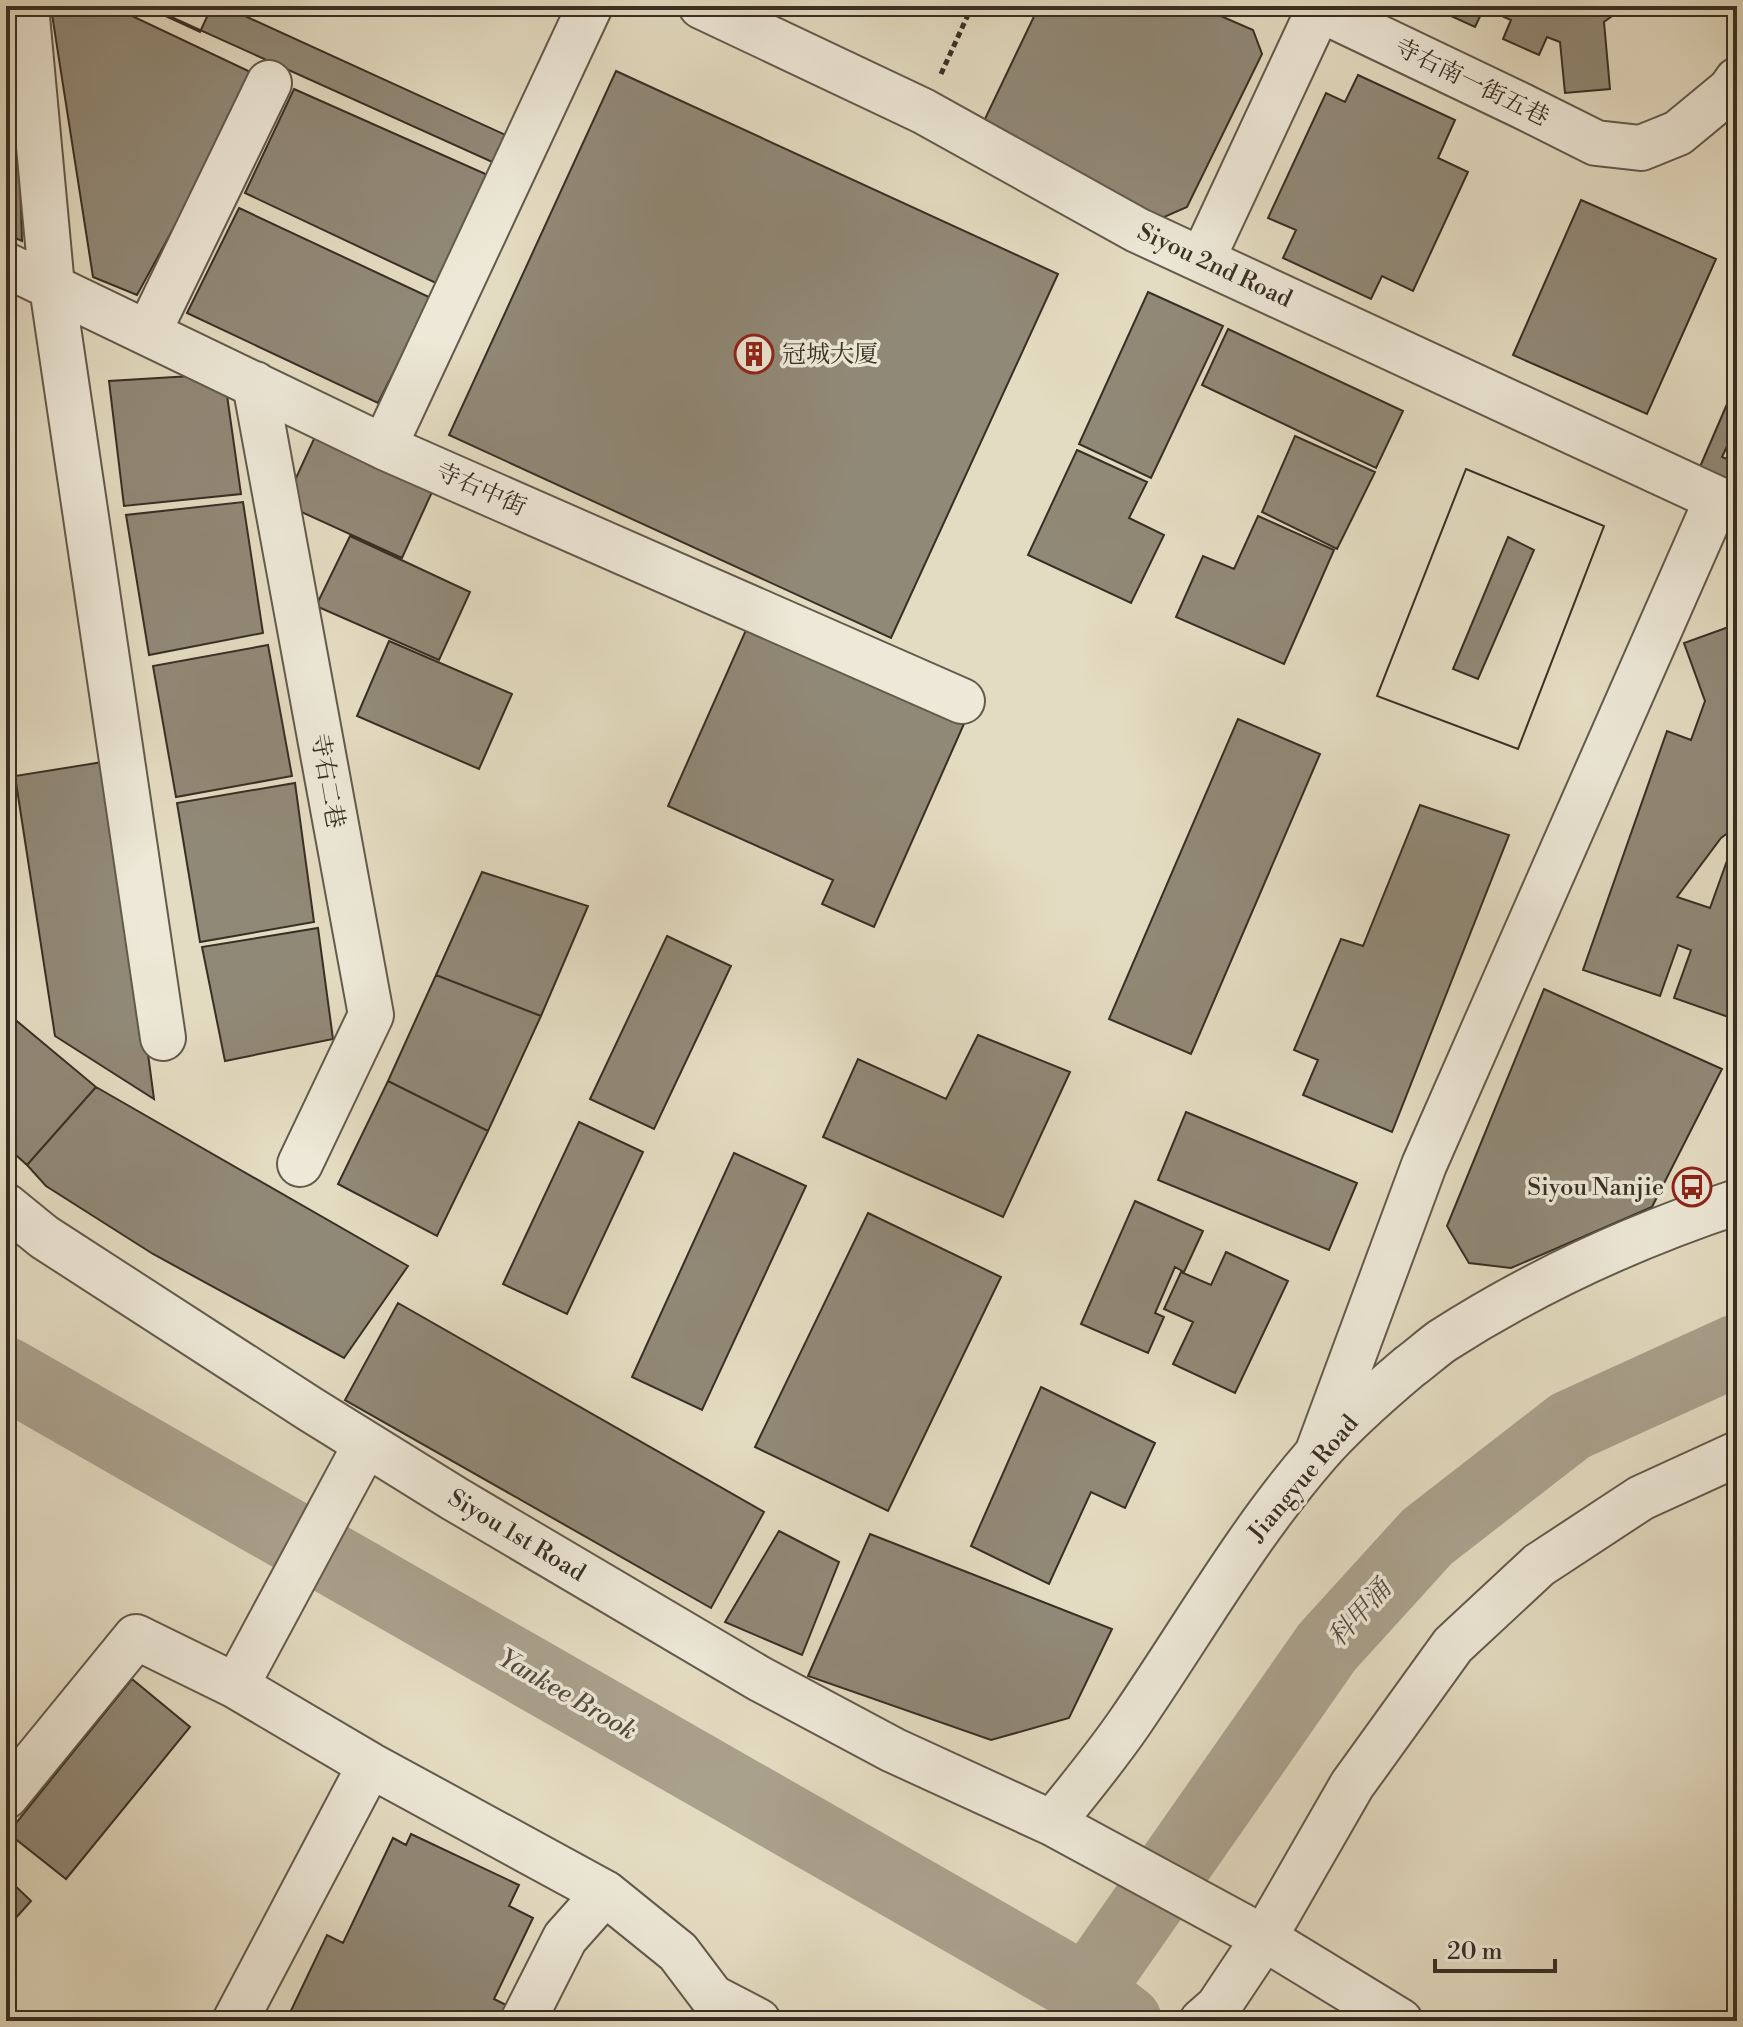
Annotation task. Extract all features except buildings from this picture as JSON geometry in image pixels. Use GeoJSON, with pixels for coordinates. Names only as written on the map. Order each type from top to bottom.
{"type":"FeatureCollection","features":[{"type":"Feature","properties":{"kind":"street"},"geometry":{"type":"LineString","coordinates":[[26,6],[52,287],[163,1038]]}},
{"type":"Feature","properties":{"kind":"street"},"geometry":{"type":"LineString","coordinates":[[384,447],[590,6]]}},
{"type":"Feature","properties":{"kind":"street","name":"Siyou 2nd Road"},"geometry":{"type":"LineString","coordinates":[[701,6],[923,111],[1137,230],[1727,503]]}},
{"type":"Feature","properties":{"kind":"street","name":"寺右南一街五巷"},"geometry":{"type":"LineString","coordinates":[[1202,260],[1319,9],[1596,143],[1641,148],[1678,133],[1730,90],[1737,80]]}},
{"type":"Feature","properties":{"kind":"street"},"geometry":{"type":"LineString","coordinates":[[148,333],[269,83]]}},
{"type":"Feature","properties":{"kind":"street","name":"寺右中街"},"geometry":{"type":"LineString","coordinates":[[6,265],[384,447],[962,701]]}},
{"type":"Feature","properties":{"kind":"street","name":"寺右二巷"},"geometry":{"type":"LineString","coordinates":[[255,384],[371,1015],[300,1164]]}},
{"type":"Feature","properties":{"kind":"street"},"geometry":{"type":"LineString","coordinates":[[1317,1454],[1424,1165],[1727,503]]}},
{"type":"Feature","properties":{"kind":"street","name":"Jiangyue Road"},"geometry":{"type":"LineString","coordinates":[[1065,1830],[1130,1723],[1247,1544],[1317,1454],[1378,1393],[1440,1342],[1502,1305],[1599,1255],[1737,1202]]}},
{"type":"Feature","properties":{"kind":"street","name":"Siyou 1st Road"},"geometry":{"type":"LineString","coordinates":[[6,1206],[68,1253],[366,1444],[760,1679],[893,1750],[1065,1830],[1264,1938],[1400,2021]]}},
{"type":"Feature","properties":{"kind":"street"},"geometry":{"type":"LineString","coordinates":[[236,1686],[366,1444]]}},
{"type":"Feature","properties":{"kind":"street"},"geometry":{"type":"LineString","coordinates":[[1202,2021],[1218,2007],[1264,1938],[1352,1785],[1453,1645],[1539,1565],[1641,1498],[1737,1454]]}},
{"type":"Feature","properties":{"kind":"street"},"geometry":{"type":"LineString","coordinates":[[6,1796],[136,1637],[236,1686],[370,1765],[605,1893],[678,1952],[706,2009],[758,2021]]}},
{"type":"Feature","properties":{"kind":"street"},"geometry":{"type":"LineString","coordinates":[[235,2021],[370,1765]]}},
{"type":"Feature","properties":{"kind":"street"},"geometry":{"type":"LineString","coordinates":[[523,2021],[565,1938],[605,1893]]}},
{"type":"Feature","properties":{"kind":"street"},"geometry":{"type":"LineString","coordinates":[[1328,1977],[1357,2021]]}},
{"type":"Feature","properties":{"kind":"path"},"geometry":{"type":"LineString","coordinates":[[923,111],[972,6]]}},
{"type":"Feature","properties":{"kind":"waterway","name":"科甲涌"},"geometry":{"type":"LineString","coordinates":[[1087,1991],[1327,1647],[1427,1537],[1570,1426],[1737,1350]]}},
{"type":"Feature","properties":{"kind":"waterway","name":"Yankee Brook"},"geometry":{"type":"LineString","coordinates":[[6,1373],[1087,1991],[1126,2021]]}},
{"type":"Feature","properties":{"kind":"place","name":"冠城大厦"},"geometry":{"type":"Point","coordinates":[754,354]}},
{"type":"Feature","properties":{"kind":"place","name":"Siyou Nanjie"},"geometry":{"type":"Point","coordinates":[1692,1187]}}]}
